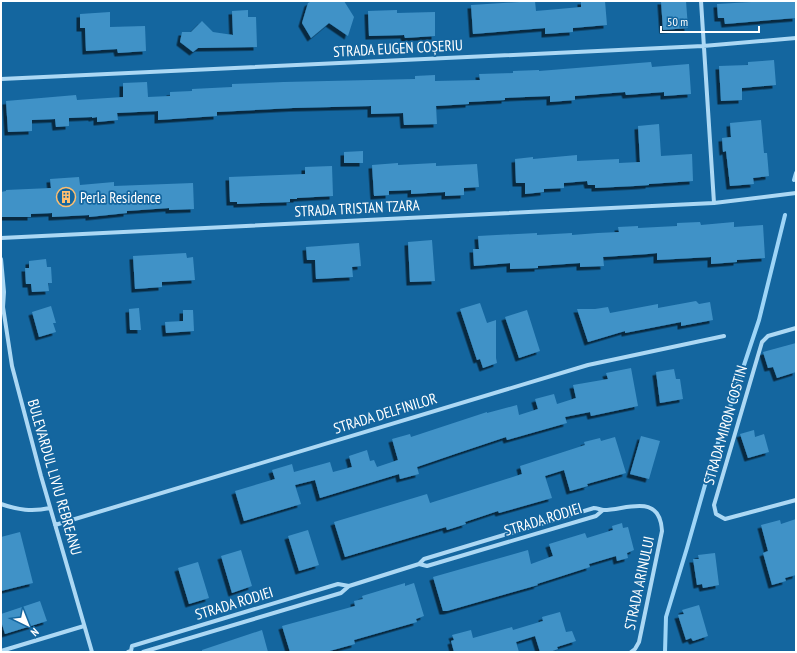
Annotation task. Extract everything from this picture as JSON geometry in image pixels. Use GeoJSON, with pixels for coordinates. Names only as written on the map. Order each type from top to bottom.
{"type":"FeatureCollection","features":[{"type":"Feature","properties":{"kind":"street"},"geometry":{"type":"LineString","coordinates":[[701,1],[714,203]]}},
{"type":"Feature","properties":{"kind":"street","name":"STRADA EUGEN COȘERIU"},"geometry":{"type":"LineString","coordinates":[[1,79],[703,46],[796,38]]}},
{"type":"Feature","properties":{"kind":"street","name":"STRADA TRISTAN TZARA"},"geometry":{"type":"LineString","coordinates":[[1,238],[714,203],[796,194]]}},
{"type":"Feature","properties":{"kind":"street","name":"BULEVARDUL LIVIU REBREANU"},"geometry":{"type":"LineString","coordinates":[[1,259],[4,292],[2,306],[12,366],[50,508],[92,652]]}},
{"type":"Feature","properties":{"kind":"street","name":"STRADA MIRON COSTIN"},"geometry":{"type":"LineString","coordinates":[[796,328],[768,336],[762,342],[714,505],[716,514],[725,519],[796,500]]}},
{"type":"Feature","properties":{"kind":"street","name":"STRADA DELFINILOR"},"geometry":{"type":"LineString","coordinates":[[55,525],[588,365],[724,336]]}},
{"type":"Feature","properties":{"kind":"street"},"geometry":{"type":"LineString","coordinates":[[1,504],[28,511],[39,511],[50,508]]}},
{"type":"Feature","properties":{"kind":"street","name":"STRADA RODIEI"},"geometry":{"type":"LineString","coordinates":[[143,652],[341,593],[348,586],[419,564],[424,559],[594,508],[603,510],[639,505],[654,510],[659,517]]}},
{"type":"Feature","properties":{"kind":"street","name":"STRADA RODIEI"},"geometry":{"type":"LineString","coordinates":[[419,564],[427,566],[596,516],[603,510]]}},
{"type":"Feature","properties":{"kind":"street","name":"STRADA ARINULUI"},"geometry":{"type":"LineString","coordinates":[[631,652],[635,649],[639,642],[662,531],[662,523],[659,517]]}},
{"type":"Feature","properties":{"kind":"street","name":"STRADA RODIEI"},"geometry":{"type":"LineString","coordinates":[[130,652],[132,646],[330,586],[338,584],[348,586]]}},
{"type":"Feature","properties":{"kind":"street"},"geometry":{"type":"LineString","coordinates":[[1,651],[84,626]]}},
{"type":"Feature","properties":{"kind":"building"},"geometry":{"type":"Polygon","coordinates":[[[312,1],[344,1],[354,17],[348,36],[329,23],[311,38],[302,23],[308,3],[312,1]]]}},
{"type":"Feature","properties":{"kind":"building"},"geometry":{"type":"Polygon","coordinates":[[[535,1],[536,11],[581,7],[581,1],[605,1],[607,25],[573,28],[573,32],[545,34],[545,28],[473,34],[471,5],[535,1]]]}},
{"type":"Feature","properties":{"kind":"building"},"geometry":{"type":"Polygon","coordinates":[[[661,1],[686,1],[688,28],[663,30],[661,1]]]}},
{"type":"Feature","properties":{"kind":"building"},"geometry":{"type":"Polygon","coordinates":[[[796,1],[796,18],[725,24],[724,18],[718,18],[717,4],[796,1]]]}},
{"type":"Feature","properties":{"kind":"building"},"geometry":{"type":"Polygon","coordinates":[[[248,10],[248,17],[256,17],[257,47],[198,48],[193,52],[180,42],[182,32],[191,32],[202,21],[213,32],[233,35],[232,11],[248,10]]]}},
{"type":"Feature","properties":{"kind":"building"},"geometry":{"type":"Polygon","coordinates":[[[397,10],[397,13],[435,12],[435,36],[405,38],[404,35],[369,36],[368,11],[397,10]]]}},
{"type":"Feature","properties":{"kind":"building"},"geometry":{"type":"Polygon","coordinates":[[[110,12],[110,27],[145,26],[146,51],[118,53],[117,49],[86,51],[85,28],[80,28],[80,14],[110,12]]]}},
{"type":"Feature","properties":{"kind":"building"},"geometry":{"type":"Polygon","coordinates":[[[774,60],[776,85],[742,88],[742,100],[721,101],[719,66],[748,65],[748,62],[774,60]]]}},
{"type":"Feature","properties":{"kind":"building"},"geometry":{"type":"Polygon","coordinates":[[[651,62],[652,67],[689,64],[691,94],[664,96],[664,92],[626,95],[625,92],[575,96],[575,100],[550,102],[550,96],[505,98],[505,100],[469,102],[469,104],[436,106],[437,124],[404,125],[403,113],[371,114],[371,106],[217,112],[217,116],[158,120],[158,111],[117,113],[118,120],[97,122],[97,117],[69,118],[69,126],[56,127],[55,119],[32,120],[32,131],[8,132],[6,101],[76,95],[77,100],[123,97],[123,83],[147,82],[148,97],[170,96],[170,92],[192,91],[192,89],[232,87],[232,84],[415,79],[415,76],[435,75],[435,81],[480,80],[479,74],[513,73],[513,71],[539,71],[651,62]]]}},
{"type":"Feature","properties":{"kind":"building"},"geometry":{"type":"Polygon","coordinates":[[[761,120],[764,153],[767,153],[769,176],[753,178],[754,184],[730,186],[726,151],[723,152],[722,138],[731,137],[730,123],[761,120]]]}},
{"type":"Feature","properties":{"kind":"building"},"geometry":{"type":"Polygon","coordinates":[[[659,124],[661,156],[692,154],[693,181],[595,188],[595,185],[588,185],[587,181],[564,183],[564,188],[544,189],[544,192],[525,194],[525,183],[516,183],[515,159],[577,155],[577,161],[619,159],[619,163],[640,162],[638,126],[659,124]]]}},
{"type":"Feature","properties":{"kind":"building"},"geometry":{"type":"Polygon","coordinates":[[[363,151],[363,163],[344,163],[344,152],[363,151]]]}},
{"type":"Feature","properties":{"kind":"building"},"geometry":{"type":"Polygon","coordinates":[[[398,163],[398,165],[436,163],[436,166],[477,164],[479,187],[464,188],[464,195],[445,196],[445,192],[411,194],[411,190],[389,191],[389,195],[374,196],[372,165],[398,163]]]}},
{"type":"Feature","properties":{"kind":"building"},"geometry":{"type":"Polygon","coordinates":[[[332,166],[333,196],[297,198],[290,199],[290,202],[237,204],[237,202],[230,202],[229,177],[305,174],[305,167],[332,166]]]}},
{"type":"Feature","properties":{"kind":"building"},"geometry":{"type":"Polygon","coordinates":[[[79,177],[80,185],[114,182],[114,186],[193,183],[194,209],[169,210],[169,208],[127,211],[127,213],[89,217],[89,215],[52,217],[52,213],[31,214],[31,217],[1,217],[1,192],[6,190],[51,188],[50,179],[79,177]]]}},
{"type":"Feature","properties":{"kind":"building"},"geometry":{"type":"Polygon","coordinates":[[[700,222],[701,225],[734,222],[734,227],[763,225],[765,258],[711,264],[711,257],[657,260],[657,253],[603,257],[604,266],[580,267],[580,263],[538,266],[538,268],[510,269],[510,263],[474,266],[473,249],[479,249],[478,236],[537,233],[537,235],[572,233],[572,235],[619,232],[618,227],[638,226],[638,228],[677,226],[677,223],[700,222]]]}},
{"type":"Feature","properties":{"kind":"building"},"geometry":{"type":"Polygon","coordinates":[[[432,240],[435,281],[410,282],[408,242],[432,240]]]}},
{"type":"Feature","properties":{"kind":"building"},"geometry":{"type":"Polygon","coordinates":[[[359,243],[361,266],[352,267],[353,277],[316,279],[315,260],[307,260],[306,247],[359,243]]]}},
{"type":"Feature","properties":{"kind":"building"},"geometry":{"type":"Polygon","coordinates":[[[186,253],[187,258],[193,257],[195,280],[162,282],[162,287],[135,289],[133,256],[186,253]]]}},
{"type":"Feature","properties":{"kind":"building"},"geometry":{"type":"Polygon","coordinates":[[[46,259],[47,267],[51,267],[52,283],[48,283],[49,291],[32,292],[31,284],[26,284],[25,268],[29,268],[29,261],[46,259]]]}},
{"type":"Feature","properties":{"kind":"building"},"geometry":{"type":"Polygon","coordinates":[[[696,301],[699,304],[710,302],[713,320],[681,326],[681,322],[625,333],[625,331],[588,342],[577,309],[608,307],[610,313],[658,304],[658,308],[696,301]]]}},
{"type":"Feature","properties":{"kind":"building"},"geometry":{"type":"Polygon","coordinates":[[[480,303],[487,323],[496,320],[497,363],[483,368],[480,359],[477,360],[460,309],[480,303]]]}},
{"type":"Feature","properties":{"kind":"building"},"geometry":{"type":"Polygon","coordinates":[[[51,306],[56,323],[53,323],[56,332],[39,337],[32,312],[51,306]]]}},
{"type":"Feature","properties":{"kind":"building"},"geometry":{"type":"Polygon","coordinates":[[[139,308],[141,330],[130,330],[129,309],[139,308]]]}},
{"type":"Feature","properties":{"kind":"building"},"geometry":{"type":"Polygon","coordinates":[[[183,310],[193,310],[194,331],[166,333],[165,322],[183,321],[183,310]]]}},
{"type":"Feature","properties":{"kind":"building"},"geometry":{"type":"Polygon","coordinates":[[[527,310],[540,351],[519,358],[505,317],[527,310]]]}},
{"type":"Feature","properties":{"kind":"building"},"geometry":{"type":"Polygon","coordinates":[[[796,343],[796,372],[777,378],[773,367],[768,368],[763,352],[796,343]]]}},
{"type":"Feature","properties":{"kind":"building"},"geometry":{"type":"Polygon","coordinates":[[[631,368],[638,406],[591,416],[590,412],[565,417],[567,423],[507,440],[506,437],[417,467],[419,474],[400,479],[399,474],[320,498],[315,480],[295,485],[301,504],[244,521],[235,491],[275,479],[272,470],[292,464],[294,472],[330,462],[333,472],[352,467],[349,456],[367,450],[370,461],[374,460],[377,467],[398,460],[392,439],[410,434],[411,437],[487,412],[517,405],[519,415],[538,409],[535,399],[554,394],[557,404],[576,398],[573,385],[608,379],[606,373],[631,368]]]}},
{"type":"Feature","properties":{"kind":"building"},"geometry":{"type":"Polygon","coordinates":[[[674,369],[676,379],[680,379],[683,399],[660,403],[656,372],[674,369]]]}},
{"type":"Feature","properties":{"kind":"building"},"geometry":{"type":"Polygon","coordinates":[[[754,430],[755,437],[764,434],[769,452],[748,458],[740,434],[754,430]]]}},
{"type":"Feature","properties":{"kind":"building"},"geometry":{"type":"Polygon","coordinates":[[[641,436],[660,441],[649,479],[630,474],[641,436]]]}},
{"type":"Feature","properties":{"kind":"building"},"geometry":{"type":"Polygon","coordinates":[[[615,437],[626,473],[587,484],[588,486],[570,491],[564,470],[545,476],[552,498],[499,513],[498,511],[465,522],[466,524],[447,530],[446,527],[345,557],[334,522],[427,494],[430,503],[522,474],[520,466],[585,445],[584,442],[600,438],[601,441],[615,437]]]}},
{"type":"Feature","properties":{"kind":"building"},"geometry":{"type":"Polygon","coordinates":[[[796,519],[796,575],[785,578],[786,581],[772,585],[763,553],[768,551],[761,525],[780,520],[781,524],[796,519]]]}},
{"type":"Feature","properties":{"kind":"building"},"geometry":{"type":"Polygon","coordinates":[[[622,523],[623,528],[628,527],[634,550],[627,553],[628,558],[617,561],[616,556],[589,564],[590,567],[537,584],[538,585],[443,611],[433,577],[528,550],[531,564],[553,556],[549,544],[585,533],[587,538],[613,530],[612,526],[622,523]]]}},
{"type":"Feature","properties":{"kind":"building"},"geometry":{"type":"Polygon","coordinates":[[[308,530],[319,565],[299,571],[288,536],[308,530]]]}},
{"type":"Feature","properties":{"kind":"building"},"geometry":{"type":"Polygon","coordinates":[[[20,532],[33,583],[1,591],[1,537],[20,532]]]}},
{"type":"Feature","properties":{"kind":"building"},"geometry":{"type":"Polygon","coordinates":[[[241,550],[252,586],[232,593],[221,556],[241,550]]]}},
{"type":"Feature","properties":{"kind":"building"},"geometry":{"type":"Polygon","coordinates":[[[715,553],[719,585],[703,588],[702,584],[697,585],[693,559],[699,559],[698,555],[715,553]]]}},
{"type":"Feature","properties":{"kind":"building"},"geometry":{"type":"Polygon","coordinates":[[[198,562],[209,598],[189,604],[178,568],[198,562]]]}},
{"type":"Feature","properties":{"kind":"building"},"geometry":{"type":"Polygon","coordinates":[[[405,583],[405,586],[414,583],[424,616],[416,619],[417,622],[354,640],[355,644],[326,652],[290,652],[282,626],[355,606],[354,601],[363,599],[362,596],[405,583]]]}},
{"type":"Feature","properties":{"kind":"building"},"geometry":{"type":"Polygon","coordinates":[[[40,601],[47,621],[5,634],[1,621],[1,614],[40,601]]]}},
{"type":"Feature","properties":{"kind":"building"},"geometry":{"type":"Polygon","coordinates":[[[699,605],[708,636],[693,641],[691,638],[686,640],[678,615],[684,614],[682,610],[699,605]]]}},
{"type":"Feature","properties":{"kind":"building"},"geometry":{"type":"Polygon","coordinates":[[[560,612],[566,632],[572,631],[576,641],[557,647],[558,649],[550,652],[540,652],[535,636],[516,642],[519,652],[454,652],[451,641],[454,640],[452,635],[471,630],[473,638],[512,627],[513,630],[543,621],[542,617],[560,612]]]}},
{"type":"Feature","properties":{"kind":"building"},"geometry":{"type":"Polygon","coordinates":[[[262,630],[268,652],[202,652],[202,650],[262,630]]]}},
{"type":"Feature","properties":{"kind":"waterway"},"geometry":{"type":"LineString","coordinates":[[794,180],[796,173]]}},
{"type":"Feature","properties":{"kind":"waterway"},"geometry":{"type":"LineString","coordinates":[[665,652],[666,617],[711,464],[759,320],[785,215]]}},
{"type":"Feature","properties":{"kind":"place","name":"Perla Residence"},"geometry":{"type":"Point","coordinates":[66,197]}}]}
